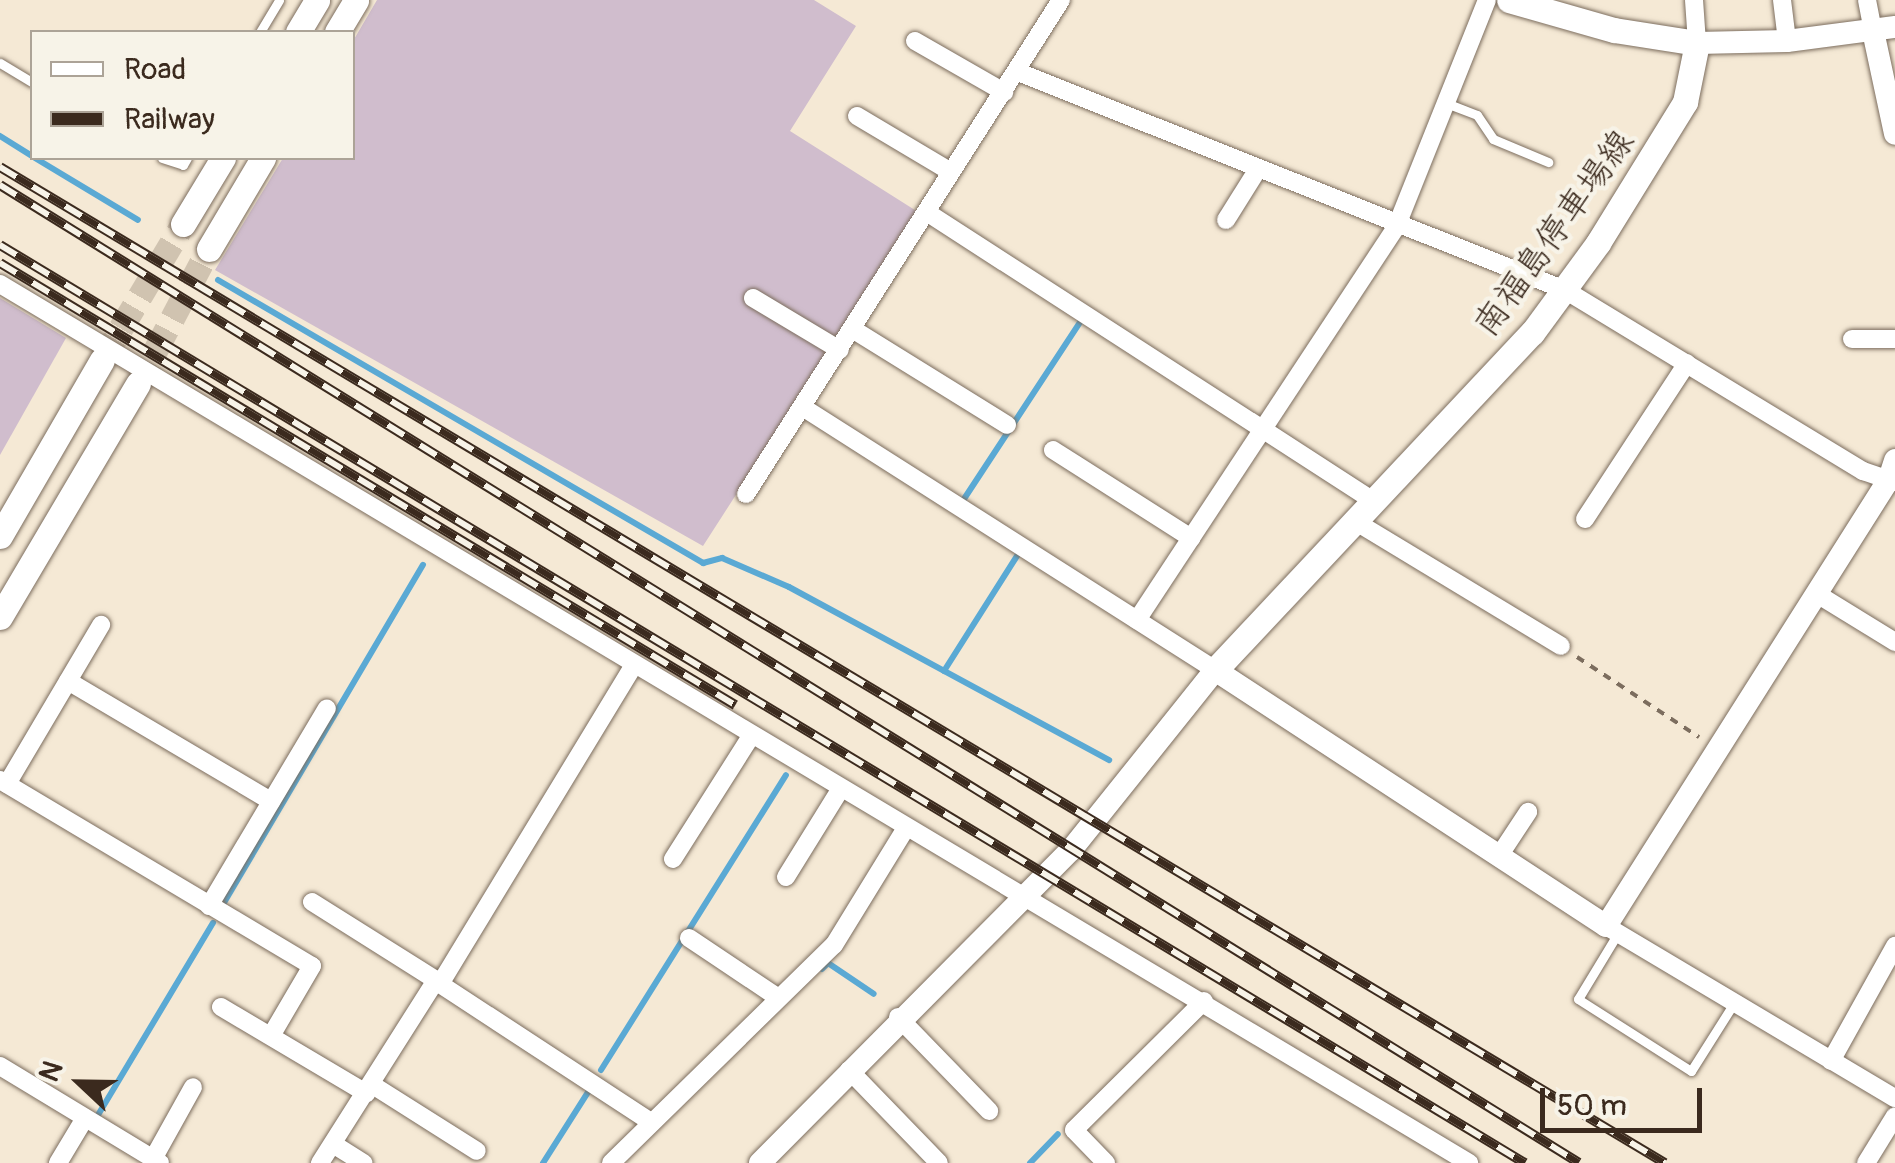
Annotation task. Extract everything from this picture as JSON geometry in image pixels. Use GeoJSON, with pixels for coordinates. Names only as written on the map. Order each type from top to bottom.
{"type":"FeatureCollection","features":[{"type":"Feature","properties":{"kind":"main road"},"geometry":{"type":"LineString","coordinates":[[299,30],[317,0]]}},
{"type":"Feature","properties":{"kind":"main road"},"geometry":{"type":"LineString","coordinates":[[338,30],[356,0]]}},
{"type":"Feature","properties":{"kind":"main road"},"geometry":{"type":"LineString","coordinates":[[1508,0],[1614,30],[1697,43]]}},
{"type":"Feature","properties":{"kind":"main road","name":"南福島停車場線"},"geometry":{"type":"LineString","coordinates":[[1215,670],[1566,290],[1666,138],[1691,84],[1697,43]]}},
{"type":"Feature","properties":{"kind":"main road"},"geometry":{"type":"LineString","coordinates":[[183,224],[221,160]]}},
{"type":"Feature","properties":{"kind":"main road"},"geometry":{"type":"LineString","coordinates":[[208,248],[262,160]]}},
{"type":"Feature","properties":{"kind":"main road"},"geometry":{"type":"LineString","coordinates":[[0,536],[102,360]]}},
{"type":"Feature","properties":{"kind":"main road"},"geometry":{"type":"LineString","coordinates":[[0,618],[138,384]]}},
{"type":"Feature","properties":{"kind":"street"},"geometry":{"type":"LineString","coordinates":[[746,494],[1062,0]]}},
{"type":"Feature","properties":{"kind":"street"},"geometry":{"type":"LineString","coordinates":[[1137,620],[1398,225],[1487,0]]}},
{"type":"Feature","properties":{"kind":"street"},"geometry":{"type":"LineString","coordinates":[[1694,0],[1697,43],[1787,41],[1884,29]]}},
{"type":"Feature","properties":{"kind":"street"},"geometry":{"type":"LineString","coordinates":[[1782,0],[1787,41]]}},
{"type":"Feature","properties":{"kind":"street"},"geometry":{"type":"LineString","coordinates":[[1868,0],[1884,29],[1895,134]]}},
{"type":"Feature","properties":{"kind":"street"},"geometry":{"type":"LineString","coordinates":[[915,42],[1004,92]]}},
{"type":"Feature","properties":{"kind":"street"},"geometry":{"type":"LineString","coordinates":[[1018,72],[1566,290],[1863,471],[1893,474],[1612,929]]}},
{"type":"Feature","properties":{"kind":"street"},"geometry":{"type":"LineString","coordinates":[[857,116],[951,172]]}},
{"type":"Feature","properties":{"kind":"street"},"geometry":{"type":"LineString","coordinates":[[1226,220],[1258,168]]}},
{"type":"Feature","properties":{"kind":"street"},"geometry":{"type":"LineString","coordinates":[[928,212],[1372,500]]}},
{"type":"Feature","properties":{"kind":"street"},"geometry":{"type":"LineString","coordinates":[[0,284],[1469,1163]]}},
{"type":"Feature","properties":{"kind":"street"},"geometry":{"type":"LineString","coordinates":[[753,298],[840,350]]}},
{"type":"Feature","properties":{"kind":"street"},"geometry":{"type":"LineString","coordinates":[[854,330],[1008,426]]}},
{"type":"Feature","properties":{"kind":"street"},"geometry":{"type":"LineString","coordinates":[[1852,339],[1895,339]]}},
{"type":"Feature","properties":{"kind":"street"},"geometry":{"type":"LineString","coordinates":[[1585,519],[1687,363]]}},
{"type":"Feature","properties":{"kind":"street"},"geometry":{"type":"LineString","coordinates":[[804,408],[1612,929],[1895,1098]]}},
{"type":"Feature","properties":{"kind":"street"},"geometry":{"type":"LineString","coordinates":[[1053,450],[1191,538]]}},
{"type":"Feature","properties":{"kind":"street"},"geometry":{"type":"LineString","coordinates":[[1353,520],[1561,646]]}},
{"type":"Feature","properties":{"kind":"street"},"geometry":{"type":"LineString","coordinates":[[1817,594],[1895,642]]}},
{"type":"Feature","properties":{"kind":"street"},"geometry":{"type":"LineString","coordinates":[[101,624],[3,782],[312,966],[271,1036]]}},
{"type":"Feature","properties":{"kind":"street"},"geometry":{"type":"LineString","coordinates":[[320,1163],[438,982],[634,665]]}},
{"type":"Feature","properties":{"kind":"street"},"geometry":{"type":"LineString","coordinates":[[760,1163],[898,1017],[1072,850],[1215,670]]}},
{"type":"Feature","properties":{"kind":"street"},"geometry":{"type":"LineString","coordinates":[[68,681],[271,800]]}},
{"type":"Feature","properties":{"kind":"street"},"geometry":{"type":"LineString","coordinates":[[210,906],[327,708]]}},
{"type":"Feature","properties":{"kind":"street"},"geometry":{"type":"LineString","coordinates":[[673,858],[751,736]]}},
{"type":"Feature","properties":{"kind":"street"},"geometry":{"type":"LineString","coordinates":[[786,877],[840,790]]}},
{"type":"Feature","properties":{"kind":"street"},"geometry":{"type":"LineString","coordinates":[[1499,856],[1528,812]]}},
{"type":"Feature","properties":{"kind":"street"},"geometry":{"type":"LineString","coordinates":[[610,1163],[834,945],[906,828]]}},
{"type":"Feature","properties":{"kind":"street"},"geometry":{"type":"LineString","coordinates":[[312,902],[651,1122]]}},
{"type":"Feature","properties":{"kind":"street"},"geometry":{"type":"LineString","coordinates":[[689,938],[777,997]]}},
{"type":"Feature","properties":{"kind":"street"},"geometry":{"type":"LineString","coordinates":[[1831,1061],[1895,946]]}},
{"type":"Feature","properties":{"kind":"street"},"geometry":{"type":"LineString","coordinates":[[1106,1163],[1074,1130],[1204,1001]]}},
{"type":"Feature","properties":{"kind":"street"},"geometry":{"type":"LineString","coordinates":[[221,1006],[477,1151]]}},
{"type":"Feature","properties":{"kind":"street"},"geometry":{"type":"LineString","coordinates":[[898,1017],[989,1111]]}},
{"type":"Feature","properties":{"kind":"street"},"geometry":{"type":"LineString","coordinates":[[0,1066],[157,1161],[193,1087]]}},
{"type":"Feature","properties":{"kind":"street"},"geometry":{"type":"LineString","coordinates":[[849,1070],[939,1163]]}},
{"type":"Feature","properties":{"kind":"street"},"geometry":{"type":"LineString","coordinates":[[1866,1163],[1895,1116]]}},
{"type":"Feature","properties":{"kind":"street"},"geometry":{"type":"LineString","coordinates":[[58,1163],[86,1118]]}},
{"type":"Feature","properties":{"kind":"street"},"geometry":{"type":"LineString","coordinates":[[332,1144],[363,1163]]}},
{"type":"Feature","properties":{"kind":"lane"},"geometry":{"type":"LineString","coordinates":[[261,30],[279,0]]}},
{"type":"Feature","properties":{"kind":"lane"},"geometry":{"type":"LineString","coordinates":[[0,63],[30,81]]}},
{"type":"Feature","properties":{"kind":"lane"},"geometry":{"type":"LineString","coordinates":[[1446,103],[1476,115],[1492,139],[1548,162]]}},
{"type":"Feature","properties":{"kind":"lane"},"geometry":{"type":"LineString","coordinates":[[1612,929],[1578,999],[1691,1072],[1734,1003]]}},
{"type":"Feature","properties":{"kind":"path"},"geometry":{"type":"LineString","coordinates":[[1561,646],[1719,751]]}},
{"type":"Feature","properties":{"kind":"shaded area"},"geometry":{"type":"Polygon","coordinates":[[[377,0],[814,0],[856,26],[790,131],[918,212],[703,546],[215,270],[282,160],[355,160],[355,38],[377,0]]]}},
{"type":"Feature","properties":{"kind":"shaded area"},"geometry":{"type":"Polygon","coordinates":[[[0,298],[66,338],[0,455],[0,298]]]}},
{"type":"Feature","properties":{"kind":"waterway"},"geometry":{"type":"LineString","coordinates":[[0,136],[30,155]]}},
{"type":"Feature","properties":{"kind":"waterway"},"geometry":{"type":"LineString","coordinates":[[38,160],[138,220]]}},
{"type":"Feature","properties":{"kind":"waterway"},"geometry":{"type":"LineString","coordinates":[[218,280],[703,563],[722,558],[789,587],[1109,760]]}},
{"type":"Feature","properties":{"kind":"waterway"},"geometry":{"type":"LineString","coordinates":[[962,502],[1082,319]]}},
{"type":"Feature","properties":{"kind":"waterway"},"geometry":{"type":"LineString","coordinates":[[944,671],[1017,556]]}},
{"type":"Feature","properties":{"kind":"waterway"},"geometry":{"type":"LineString","coordinates":[[222,906],[423,565]]}},
{"type":"Feature","properties":{"kind":"waterway"},"geometry":{"type":"LineString","coordinates":[[601,1070],[786,775]]}},
{"type":"Feature","properties":{"kind":"waterway"},"geometry":{"type":"LineString","coordinates":[[98,1115],[213,923]]}},
{"type":"Feature","properties":{"kind":"waterway"},"geometry":{"type":"LineString","coordinates":[[822,969],[828,963],[874,994]]}},
{"type":"Feature","properties":{"kind":"waterway"},"geometry":{"type":"LineString","coordinates":[[543,1163],[588,1092]]}},
{"type":"Feature","properties":{"kind":"waterway"},"geometry":{"type":"LineString","coordinates":[[1030,1163],[1058,1134]]}},
{"type":"Feature","properties":{"kind":"tunnel"},"geometry":{"type":"LineString","coordinates":[[102,360],[183,224]]}},
{"type":"Feature","properties":{"kind":"tunnel"},"geometry":{"type":"LineString","coordinates":[[138,384],[209,249]]}},
{"type":"Feature","properties":{"kind":"railway"},"geometry":{"type":"LineString","coordinates":[[0,167],[1665,1163]]}},
{"type":"Feature","properties":{"kind":"railway"},"geometry":{"type":"LineString","coordinates":[[0,185],[1579,1163]]}},
{"type":"Feature","properties":{"kind":"railway"},"geometry":{"type":"LineString","coordinates":[[0,245],[1525,1163]]}},
{"type":"Feature","properties":{"kind":"railway"},"geometry":{"type":"LineString","coordinates":[[0,263],[735,705]]}}]}
